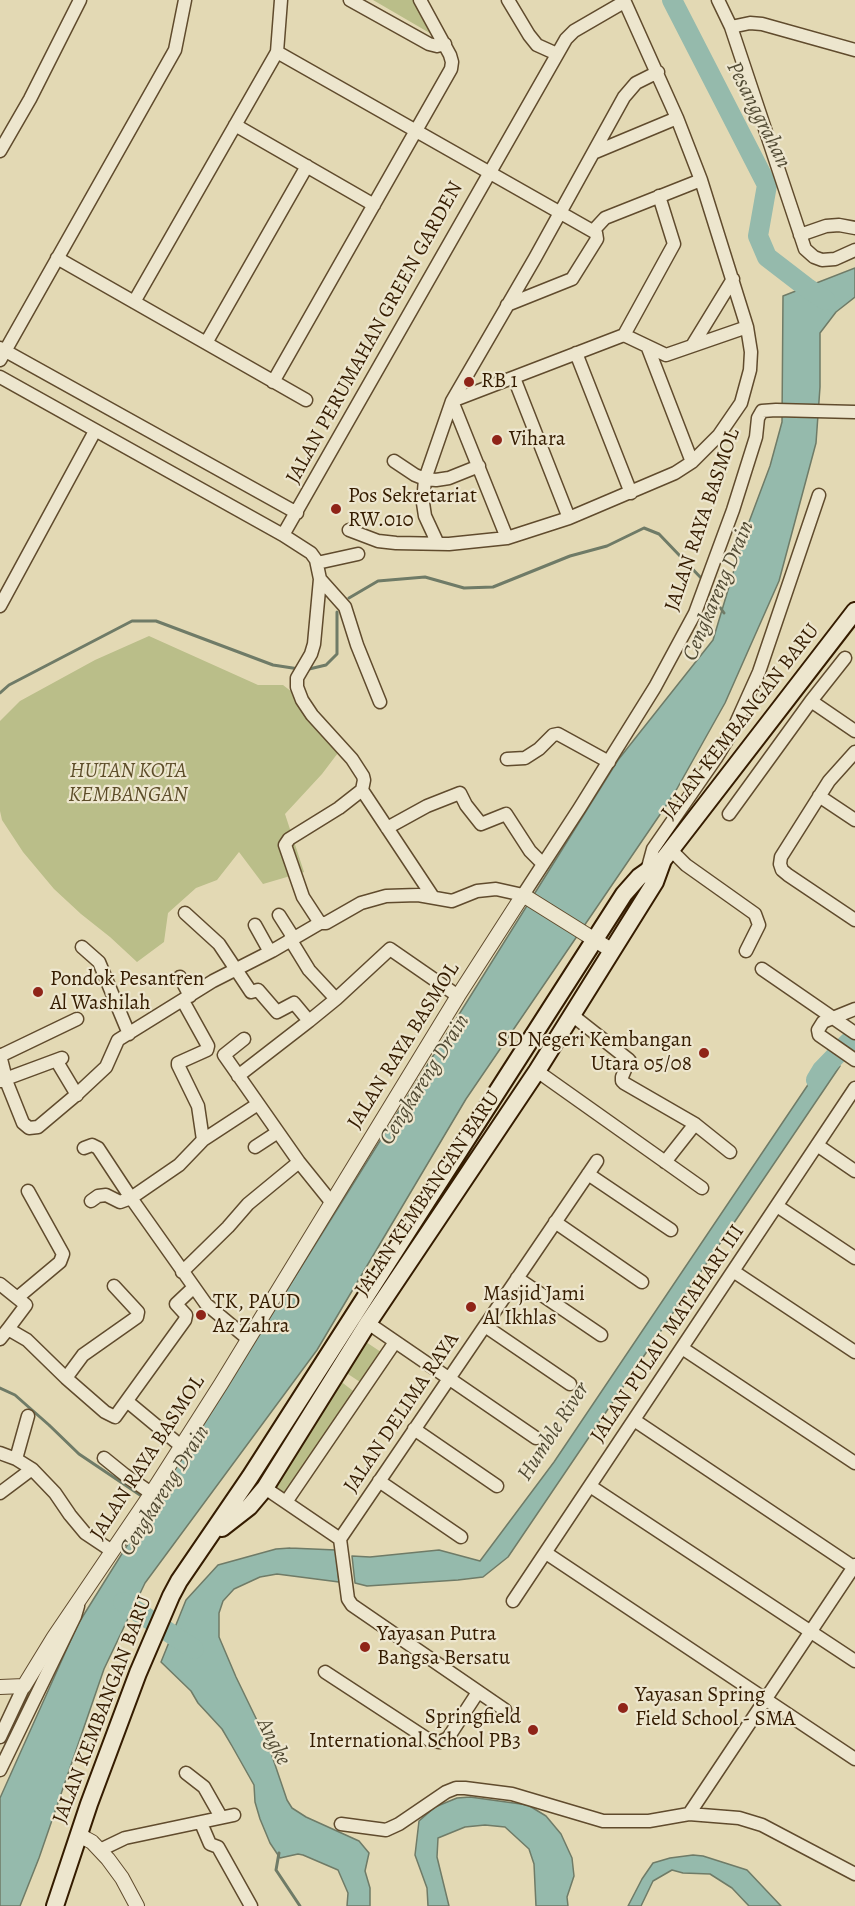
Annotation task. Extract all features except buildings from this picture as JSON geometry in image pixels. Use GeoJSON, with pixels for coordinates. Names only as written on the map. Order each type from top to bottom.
{"type":"FeatureCollection","features":[{"type":"Feature","properties":{"kind":"main road","name":"JALAN KEMBANGAN BARU"},"geometry":{"type":"LineString","coordinates":[[210,1537],[249,1507],[265,1488],[368,1323],[537,1071],[655,882],[667,855],[855,611]]}},
{"type":"Feature","properties":{"kind":"main road","name":"JALAN KEMBANGAN BARU"},"geometry":{"type":"LineString","coordinates":[[55,1906],[138,1673],[171,1596],[527,1048],[589,936],[624,894],[667,855]]}},
{"type":"Feature","properties":{"kind":"street"},"geometry":{"type":"LineString","coordinates":[[0,151],[30,99],[80,0]]}},
{"type":"Feature","properties":{"kind":"street","name":"JALAN PERUMAHAN GREEN GARDEN"},"geometry":{"type":"LineString","coordinates":[[185,0],[175,50],[2,353],[297,513]]}},
{"type":"Feature","properties":{"kind":"street"},"geometry":{"type":"LineString","coordinates":[[135,302],[277,52],[281,0]]}},
{"type":"Feature","properties":{"kind":"street"},"geometry":{"type":"LineString","coordinates":[[350,0],[429,44],[437,46],[445,44]]}},
{"type":"Feature","properties":{"kind":"street"},"geometry":{"type":"LineString","coordinates":[[273,382],[451,69],[452,62],[445,44],[420,0]]}},
{"type":"Feature","properties":{"kind":"street"},"geometry":{"type":"LineString","coordinates":[[508,0],[537,45],[557,54]]}},
{"type":"Feature","properties":{"kind":"street"},"geometry":{"type":"LineString","coordinates":[[718,0],[731,27],[800,235],[808,252],[822,260],[835,259],[855,250]]}},
{"type":"Feature","properties":{"kind":"street","name":"JALAN PERUMAHAN GREEN GARDEN"},"geometry":{"type":"LineString","coordinates":[[284,535],[557,54],[570,34],[624,1],[658,72],[701,180],[747,327],[751,352],[750,369],[741,403],[719,435],[692,462],[675,473],[569,518],[507,538],[438,544],[378,541],[350,530]]}},
{"type":"Feature","properties":{"kind":"street"},"geometry":{"type":"LineString","coordinates":[[731,27],[750,23],[762,24],[855,50]]}},
{"type":"Feature","properties":{"kind":"street","name":"JALAN PERUMAHAN GREEN GARDEN"},"geometry":{"type":"LineString","coordinates":[[277,52],[593,231]]}},
{"type":"Feature","properties":{"kind":"street"},"geometry":{"type":"LineString","coordinates":[[438,544],[425,516],[423,503],[425,479],[452,401],[629,89],[658,72]]}},
{"type":"Feature","properties":{"kind":"street"},"geometry":{"type":"LineString","coordinates":[[593,153],[677,118]]}},
{"type":"Feature","properties":{"kind":"street"},"geometry":{"type":"LineString","coordinates":[[235,125],[374,205]]}},
{"type":"Feature","properties":{"kind":"street"},"geometry":{"type":"LineString","coordinates":[[206,343],[307,166]]}},
{"type":"Feature","properties":{"kind":"street"},"geometry":{"type":"LineString","coordinates":[[507,305],[572,279],[597,239],[593,231],[605,218],[701,180]]}},
{"type":"Feature","properties":{"kind":"street"},"geometry":{"type":"LineString","coordinates":[[452,401],[624,335],[674,244],[659,196]]}},
{"type":"Feature","properties":{"kind":"street"},"geometry":{"type":"LineString","coordinates":[[800,235],[832,226],[847,225],[855,228]]}},
{"type":"Feature","properties":{"kind":"street","name":"JALAN PERUMAHAN GREEN GARDEN"},"geometry":{"type":"LineString","coordinates":[[57,258],[306,400]]}},
{"type":"Feature","properties":{"kind":"street"},"geometry":{"type":"LineString","coordinates":[[692,346],[733,279]]}},
{"type":"Feature","properties":{"kind":"street"},"geometry":{"type":"LineString","coordinates":[[624,335],[666,355],[747,327]]}},
{"type":"Feature","properties":{"kind":"street"},"geometry":{"type":"LineString","coordinates":[[648,348],[692,462]]}},
{"type":"Feature","properties":{"kind":"street"},"geometry":{"type":"LineString","coordinates":[[576,353],[631,493]]}},
{"type":"Feature","properties":{"kind":"street"},"geometry":{"type":"LineString","coordinates":[[0,377],[284,535],[312,553],[321,579],[314,644],[297,678],[297,687],[307,707],[352,759],[364,780],[362,790],[287,841],[285,845],[303,897],[320,923]]}},
{"type":"Feature","properties":{"kind":"street"},"geometry":{"type":"LineString","coordinates":[[514,378],[569,518]]}},
{"type":"Feature","properties":{"kind":"street"},"geometry":{"type":"LineString","coordinates":[[452,401],[507,538]]}},
{"type":"Feature","properties":{"kind":"street","name":"JALAN RAYA BASMOL"},"geometry":{"type":"LineString","coordinates":[[0,1737],[24,1686],[182,1446],[458,996],[525,896],[668,665],[706,587],[756,437],[758,418],[763,410],[855,412]]}},
{"type":"Feature","properties":{"kind":"street"},"geometry":{"type":"LineString","coordinates":[[0,606],[95,430]]}},
{"type":"Feature","properties":{"kind":"street"},"geometry":{"type":"LineString","coordinates":[[394,461],[425,479],[449,478],[479,466]]}},
{"type":"Feature","properties":{"kind":"street"},"geometry":{"type":"LineString","coordinates":[[647,871],[653,849],[716,759],[759,672],[819,495]]}},
{"type":"Feature","properties":{"kind":"street"},"geometry":{"type":"LineString","coordinates":[[317,563],[358,554]]}},
{"type":"Feature","properties":{"kind":"street"},"geometry":{"type":"LineString","coordinates":[[321,579],[345,607],[357,645],[380,702]]}},
{"type":"Feature","properties":{"kind":"street"},"geometry":{"type":"LineString","coordinates":[[729,814],[845,658]]}},
{"type":"Feature","properties":{"kind":"street"},"geometry":{"type":"LineString","coordinates":[[811,701],[855,731]]}},
{"type":"Feature","properties":{"kind":"street"},"geometry":{"type":"LineString","coordinates":[[507,759],[525,758],[539,749],[553,735],[558,734],[609,762]]}},
{"type":"Feature","properties":{"kind":"street"},"geometry":{"type":"LineString","coordinates":[[855,752],[840,767],[819,796],[781,857],[780,864],[788,875],[855,920]]}},
{"type":"Feature","properties":{"kind":"street"},"geometry":{"type":"LineString","coordinates":[[362,790],[433,897]]}},
{"type":"Feature","properties":{"kind":"street"},"geometry":{"type":"LineString","coordinates":[[387,828],[427,806],[460,793],[481,824],[506,814],[530,851],[543,864]]}},
{"type":"Feature","properties":{"kind":"street"},"geometry":{"type":"LineString","coordinates":[[819,796],[855,820]]}},
{"type":"Feature","properties":{"kind":"street"},"geometry":{"type":"LineString","coordinates":[[667,855],[686,865],[754,914],[759,925],[746,951]]}},
{"type":"Feature","properties":{"kind":"street"},"geometry":{"type":"LineString","coordinates":[[77,1019],[0,1055],[3,1080],[23,1123],[29,1128],[38,1127],[77,1095],[106,1067],[118,1040],[235,969],[361,903],[386,896],[418,895],[452,901],[477,891],[496,889],[525,896],[612,950]]}},
{"type":"Feature","properties":{"kind":"street"},"geometry":{"type":"LineString","coordinates":[[185,913],[219,944],[251,992],[258,989],[278,1012],[294,1003],[309,1021]]}},
{"type":"Feature","properties":{"kind":"street"},"geometry":{"type":"LineString","coordinates":[[279,915],[309,970],[336,999]]}},
{"type":"Feature","properties":{"kind":"street"},"geometry":{"type":"LineString","coordinates":[[255,925],[270,952]]}},
{"type":"Feature","properties":{"kind":"street"},"geometry":{"type":"LineString","coordinates":[[82,947],[99,962],[129,1034]]}},
{"type":"Feature","properties":{"kind":"street"},"geometry":{"type":"LineString","coordinates":[[238,1076],[336,999],[390,949],[458,996]]}},
{"type":"Feature","properties":{"kind":"street"},"geometry":{"type":"LineString","coordinates":[[762,969],[855,1033]]}},
{"type":"Feature","properties":{"kind":"street"},"geometry":{"type":"LineString","coordinates":[[180,977],[186,998],[208,1046]]}},
{"type":"Feature","properties":{"kind":"street"},"geometry":{"type":"LineString","coordinates":[[853,1058],[819,1035],[820,1026],[855,1009]]}},
{"type":"Feature","properties":{"kind":"street"},"geometry":{"type":"LineString","coordinates":[[572,1015],[629,1060],[622,1077],[624,1083],[695,1124],[730,1152]]}},
{"type":"Feature","properties":{"kind":"street"},"geometry":{"type":"LineString","coordinates":[[224,1055],[244,1038]]}},
{"type":"Feature","properties":{"kind":"street"},"geometry":{"type":"LineString","coordinates":[[208,1046],[216,1045],[224,1055],[299,1162],[332,1203]]}},
{"type":"Feature","properties":{"kind":"street"},"geometry":{"type":"LineString","coordinates":[[203,1140],[198,1106],[178,1063],[207,1050],[208,1046]]}},
{"type":"Feature","properties":{"kind":"street"},"geometry":{"type":"LineString","coordinates":[[3,1080],[60,1062],[77,1095]]}},
{"type":"Feature","properties":{"kind":"street"},"geometry":{"type":"LineString","coordinates":[[537,1071],[702,1188]]}},
{"type":"Feature","properties":{"kind":"street","name":"JALAN PULAU MATAHARI III"},"geometry":{"type":"LineString","coordinates":[[513,1600],[855,1088]]}},
{"type":"Feature","properties":{"kind":"street"},"geometry":{"type":"LineString","coordinates":[[91,1201],[98,1196],[106,1195],[120,1202],[130,1198],[179,1165],[203,1140],[258,1104]]}},
{"type":"Feature","properties":{"kind":"street"},"geometry":{"type":"LineString","coordinates":[[665,1162],[695,1124]]}},
{"type":"Feature","properties":{"kind":"street"},"geometry":{"type":"LineString","coordinates":[[255,1147],[278,1132]]}},
{"type":"Feature","properties":{"kind":"street"},"geometry":{"type":"LineString","coordinates":[[84,1148],[92,1145],[98,1148],[130,1198],[206,1304],[248,1339]]}},
{"type":"Feature","properties":{"kind":"street"},"geometry":{"type":"LineString","coordinates":[[817,1145],[855,1171]]}},
{"type":"Feature","properties":{"kind":"street","name":"JALAN DELIMA RAYA"},"geometry":{"type":"LineString","coordinates":[[339,1541],[597,1161]]}},
{"type":"Feature","properties":{"kind":"street"},"geometry":{"type":"LineString","coordinates":[[182,1272],[248,1204],[299,1162]]}},
{"type":"Feature","properties":{"kind":"street"},"geometry":{"type":"LineString","coordinates":[[588,1174],[671,1230]]}},
{"type":"Feature","properties":{"kind":"street"},"geometry":{"type":"LineString","coordinates":[[17,1298],[60,1262],[63,1254],[28,1191]]}},
{"type":"Feature","properties":{"kind":"street"},"geometry":{"type":"LineString","coordinates":[[777,1206],[855,1258]]}},
{"type":"Feature","properties":{"kind":"street"},"geometry":{"type":"LineString","coordinates":[[555,1222],[642,1282]]}},
{"type":"Feature","properties":{"kind":"street"},"geometry":{"type":"LineString","coordinates":[[733,1271],[855,1352]]}},
{"type":"Feature","properties":{"kind":"street"},"geometry":{"type":"LineString","coordinates":[[517,1278],[601,1335]]}},
{"type":"Feature","properties":{"kind":"street"},"geometry":{"type":"LineString","coordinates":[[0,1284],[27,1305],[0,1339]]}},
{"type":"Feature","properties":{"kind":"street"},"geometry":{"type":"LineString","coordinates":[[66,1378],[83,1355],[137,1317],[138,1312],[114,1286]]}},
{"type":"Feature","properties":{"kind":"street"},"geometry":{"type":"LineString","coordinates":[[8,1329],[27,1340],[66,1378],[112,1416],[117,1416],[185,1320],[186,1315],[176,1304],[194,1287]]}},
{"type":"Feature","properties":{"kind":"street"},"geometry":{"type":"LineString","coordinates":[[368,1323],[536,1438]]}},
{"type":"Feature","properties":{"kind":"street"},"geometry":{"type":"LineString","coordinates":[[485,1326],[570,1384]]}},
{"type":"Feature","properties":{"kind":"street"},"geometry":{"type":"LineString","coordinates":[[286,1502],[395,1342]]}},
{"type":"Feature","properties":{"kind":"street"},"geometry":{"type":"LineString","coordinates":[[682,1348],[855,1463]]}},
{"type":"Feature","properties":{"kind":"street"},"geometry":{"type":"LineString","coordinates":[[128,1401],[182,1446]]}},
{"type":"Feature","properties":{"kind":"street"},"geometry":{"type":"LineString","coordinates":[[16,1459],[28,1416]]}},
{"type":"Feature","properties":{"kind":"street"},"geometry":{"type":"LineString","coordinates":[[634,1420],[855,1566],[689,1814]]}},
{"type":"Feature","properties":{"kind":"street"},"geometry":{"type":"LineString","coordinates":[[414,1429],[497,1486]]}},
{"type":"Feature","properties":{"kind":"street"},"geometry":{"type":"LineString","coordinates":[[0,1453],[32,1469],[55,1493],[85,1533],[112,1551]]}},
{"type":"Feature","properties":{"kind":"street"},"geometry":{"type":"LineString","coordinates":[[104,1458],[125,1475],[147,1499]]}},
{"type":"Feature","properties":{"kind":"street"},"geometry":{"type":"LineString","coordinates":[[0,1493],[32,1469]]}},
{"type":"Feature","properties":{"kind":"street"},"geometry":{"type":"LineString","coordinates":[[379,1481],[461,1537]]}},
{"type":"Feature","properties":{"kind":"street"},"geometry":{"type":"LineString","coordinates":[[590,1486],[855,1661]]}},
{"type":"Feature","properties":{"kind":"street"},"geometry":{"type":"LineString","coordinates":[[265,1488],[339,1541],[348,1599],[359,1611],[505,1710]]}},
{"type":"Feature","properties":{"kind":"street"},"geometry":{"type":"LineString","coordinates":[[546,1553],[855,1759]]}},
{"type":"Feature","properties":{"kind":"street"},"geometry":{"type":"LineString","coordinates":[[0,1770],[75,1617],[80,1599]]}},
{"type":"Feature","properties":{"kind":"street"},"geometry":{"type":"LineString","coordinates":[[325,1672],[429,1740],[440,1742],[448,1738],[478,1692]]}},
{"type":"Feature","properties":{"kind":"street"},"geometry":{"type":"LineString","coordinates":[[0,1687],[24,1686]]}},
{"type":"Feature","properties":{"kind":"street"},"geometry":{"type":"LineString","coordinates":[[186,1773],[204,1787],[221,1817]]}},
{"type":"Feature","properties":{"kind":"street"},"geometry":{"type":"LineString","coordinates":[[341,1824],[386,1830],[456,1788],[512,1794],[603,1821],[634,1823],[660,1821],[689,1814],[739,1818],[762,1824],[855,1875]]}},
{"type":"Feature","properties":{"kind":"street"},"geometry":{"type":"LineString","coordinates":[[100,1850],[125,1838],[234,1815]]}},
{"type":"Feature","properties":{"kind":"street"},"geometry":{"type":"LineString","coordinates":[[201,1823],[210,1844],[218,1847],[251,1906]]}},
{"type":"Feature","properties":{"kind":"street"},"geometry":{"type":"LineString","coordinates":[[80,1835],[100,1850],[122,1878],[137,1906]]}},
{"type":"Feature","properties":{"kind":"green space"},"geometry":{"type":"Polygon","coordinates":[[[373,0],[418,0],[440,39],[373,0]]]}},
{"type":"Feature","properties":{"kind":"green space","name":"HUTAN KOTA KEMBANGAN"},"geometry":{"type":"Polygon","coordinates":[[[149,636],[258,685],[283,685],[324,717],[344,745],[322,774],[285,814],[304,872],[263,884],[239,852],[217,880],[196,888],[168,913],[164,942],[137,962],[54,889],[23,852],[2,820],[0,811],[0,721],[20,701],[95,660],[149,636]]]}},
{"type":"Feature","properties":{"kind":"green space"},"geometry":{"type":"Polygon","coordinates":[[[363,1340],[381,1352],[360,1382],[342,1370],[363,1340]]]}},
{"type":"Feature","properties":{"kind":"green space"},"geometry":{"type":"Polygon","coordinates":[[[339,1380],[357,1394],[289,1497],[273,1488],[339,1380]]]}},
{"type":"Feature","properties":{"kind":"water","name":"Cengkareng Drain"},"geometry":{"type":"Polygon","coordinates":[[[855,268],[855,297],[836,312],[820,333],[820,387],[816,443],[779,581],[725,703],[674,794],[466,1099],[317,1350],[145,1583],[104,1669],[39,1858],[20,1906],[0,1906],[0,1798],[78,1624],[618,760],[713,640],[746,530],[770,466],[782,422],[783,296],[855,268]]]}},
{"type":"Feature","properties":{"kind":"water"},"geometry":{"type":"Polygon","coordinates":[[[826,1058],[840,1066],[508,1557],[483,1577],[367,1586],[355,1583],[352,1556],[370,1557],[439,1550],[480,1561],[554,1462],[826,1058]]]}},
{"type":"Feature","properties":{"kind":"water"},"geometry":{"type":"Polygon","coordinates":[[[276,1549],[336,1550],[339,1582],[277,1574],[260,1577],[234,1589],[223,1601],[219,1613],[219,1637],[267,1741],[287,1800],[292,1808],[306,1817],[359,1841],[369,1853],[365,1871],[370,1888],[370,1906],[347,1906],[348,1893],[338,1870],[303,1855],[280,1858],[270,1843],[260,1819],[255,1802],[254,1785],[222,1729],[198,1703],[191,1691],[161,1662],[186,1600],[218,1565],[276,1549]]]}},
{"type":"Feature","properties":{"kind":"water"},"geometry":{"type":"Polygon","coordinates":[[[470,1797],[528,1805],[546,1816],[561,1834],[572,1858],[574,1876],[567,1897],[568,1906],[536,1906],[534,1864],[529,1849],[505,1827],[485,1825],[465,1827],[438,1838],[437,1857],[449,1906],[428,1906],[427,1888],[415,1855],[419,1821],[435,1807],[457,1798],[470,1797]]]}},
{"type":"Feature","properties":{"kind":"water"},"geometry":{"type":"Polygon","coordinates":[[[693,1855],[747,1870],[781,1906],[749,1906],[732,1888],[710,1874],[683,1873],[672,1870],[653,1881],[641,1906],[628,1906],[653,1863],[693,1855]]]}},
{"type":"Feature","properties":{"kind":"waterway","name":"Pesanggrahan"},"geometry":{"type":"LineString","coordinates":[[672,0],[767,185],[758,236],[767,257],[825,300]]}},
{"type":"Feature","properties":{"kind":"waterway","name":"Cengkareng Drain"},"geometry":{"type":"LineString","coordinates":[[349,598],[378,581],[425,577],[464,588],[493,587],[570,556],[607,546],[644,528],[659,534],[703,580]]}},
{"type":"Feature","properties":{"kind":"waterway","name":"Cengkareng Drain"},"geometry":{"type":"LineString","coordinates":[[706,590],[724,613]]}},
{"type":"Feature","properties":{"kind":"waterway"},"geometry":{"type":"LineString","coordinates":[[305,670],[326,665],[337,654],[337,612]]}},
{"type":"Feature","properties":{"kind":"waterway"},"geometry":{"type":"LineString","coordinates":[[0,693],[9,685],[132,621],[156,621],[273,665],[299,669]]}},
{"type":"Feature","properties":{"kind":"waterway","name":"Humble River"},"geometry":{"type":"LineString","coordinates":[[816,1080],[822,1070],[849,1042],[855,1040]]}},
{"type":"Feature","properties":{"kind":"waterway","name":"Cengkareng Drain"},"geometry":{"type":"LineString","coordinates":[[0,1388],[15,1395],[79,1454],[143,1497]]}},
{"type":"Feature","properties":{"kind":"waterway","name":"Angke"},"geometry":{"type":"LineString","coordinates":[[123,1602],[194,1649]]}},
{"type":"Feature","properties":{"kind":"waterway"},"geometry":{"type":"LineString","coordinates":[[279,1853],[276,1870],[300,1906]]}},
{"type":"Feature","properties":{"kind":"place","name":"RB 1"},"geometry":{"type":"Point","coordinates":[469,382]}},
{"type":"Feature","properties":{"kind":"place","name":"Vihara"},"geometry":{"type":"Point","coordinates":[497,440]}},
{"type":"Feature","properties":{"kind":"place","name":"Pos Sekretariat RW.010"},"geometry":{"type":"Point","coordinates":[336,509]}},
{"type":"Feature","properties":{"kind":"place","name":"Pondok Pesantren Al Washilah"},"geometry":{"type":"Point","coordinates":[38,992]}},
{"type":"Feature","properties":{"kind":"place","name":"SD Negeri Kembangan Utara 05/08"},"geometry":{"type":"Point","coordinates":[704,1053]}},
{"type":"Feature","properties":{"kind":"place","name":"Masjid Jami Al Ikhlas"},"geometry":{"type":"Point","coordinates":[471,1307]}},
{"type":"Feature","properties":{"kind":"place","name":"TK, PAUD Az Zahra"},"geometry":{"type":"Point","coordinates":[201,1315]}},
{"type":"Feature","properties":{"kind":"place","name":"Yayasan Putra Bangsa Bersatu"},"geometry":{"type":"Point","coordinates":[365,1647]}},
{"type":"Feature","properties":{"kind":"place","name":"Yayasan Spring Field School - SMA"},"geometry":{"type":"Point","coordinates":[623,1708]}},
{"type":"Feature","properties":{"kind":"place","name":"Springfield International School PB3"},"geometry":{"type":"Point","coordinates":[533,1730]}}]}
